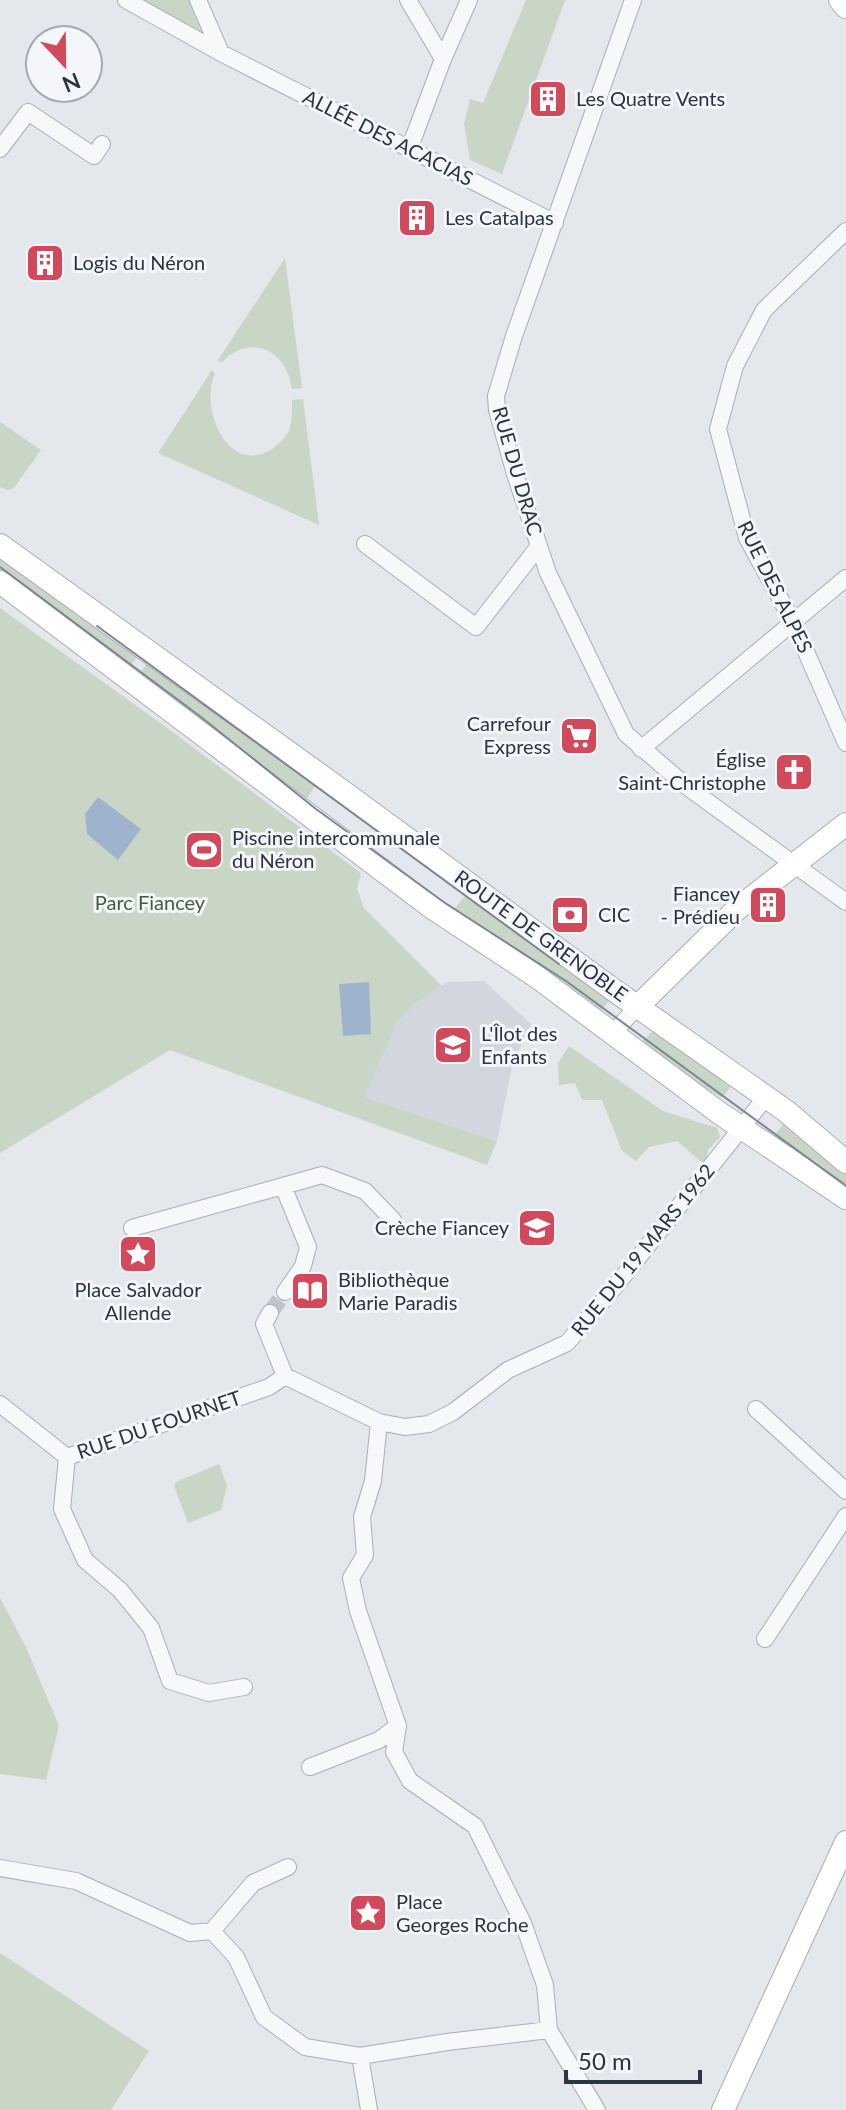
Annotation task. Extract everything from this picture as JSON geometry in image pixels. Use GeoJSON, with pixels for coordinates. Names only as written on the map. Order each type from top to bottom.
{"type":"FeatureCollection","features":[{"type":"Feature","properties":{"kind":"main road"},"geometry":{"type":"LineString","coordinates":[[840,0],[846,7]]}},
{"type":"Feature","properties":{"kind":"main road","name":"ROUTE DE GRENOBLE"},"geometry":{"type":"LineString","coordinates":[[0,545],[637,1007],[766,1097],[846,1162]]}},
{"type":"Feature","properties":{"kind":"main road","name":"ROUTE DE GRENOBLE"},"geometry":{"type":"LineString","coordinates":[[0,582],[431,907],[537,977],[742,1129],[846,1198]]}},
{"type":"Feature","properties":{"kind":"main road"},"geometry":{"type":"LineString","coordinates":[[637,1007],[737,909],[846,824]]}},
{"type":"Feature","properties":{"kind":"main road"},"geometry":{"type":"LineString","coordinates":[[723,2110],[846,1842]]}},
{"type":"Feature","properties":{"kind":"street","name":"ALLÉE DES ACACIAS"},"geometry":{"type":"LineString","coordinates":[[126,0],[221,53],[555,223]]}},
{"type":"Feature","properties":{"kind":"street"},"geometry":{"type":"LineString","coordinates":[[198,0],[221,53]]}},
{"type":"Feature","properties":{"kind":"street"},"geometry":{"type":"LineString","coordinates":[[408,0],[443,59]]}},
{"type":"Feature","properties":{"kind":"street"},"geometry":{"type":"LineString","coordinates":[[410,147],[469,0]]}},
{"type":"Feature","properties":{"kind":"street","name":"RUE DU DRAC"},"geometry":{"type":"LineString","coordinates":[[633,0],[514,336],[496,396],[497,410],[548,573],[626,734],[686,786],[846,902]]}},
{"type":"Feature","properties":{"kind":"street"},"geometry":{"type":"LineString","coordinates":[[0,149],[28,112],[94,156],[102,144]]}},
{"type":"Feature","properties":{"kind":"street","name":"RUE DES ALPES"},"geometry":{"type":"LineString","coordinates":[[846,231],[764,310],[735,366],[718,429],[747,538],[793,622],[846,743]]}},
{"type":"Feature","properties":{"kind":"street"},"geometry":{"type":"LineString","coordinates":[[365,544],[476,627],[539,546]]}},
{"type":"Feature","properties":{"kind":"street"},"geometry":{"type":"LineString","coordinates":[[641,749],[846,578]]}},
{"type":"Feature","properties":{"kind":"street"},"geometry":{"type":"LineString","coordinates":[[613,1033],[637,1007]]}},
{"type":"Feature","properties":{"kind":"street","name":"RUE DU 19 MARS 1962"},"geometry":{"type":"LineString","coordinates":[[285,1376],[379,1422],[405,1427],[429,1424],[453,1412],[508,1370],[567,1343],[766,1097]]}},
{"type":"Feature","properties":{"kind":"street"},"geometry":{"type":"LineString","coordinates":[[132,1228],[322,1175],[365,1191],[393,1220]]}},
{"type":"Feature","properties":{"kind":"street"},"geometry":{"type":"LineString","coordinates":[[283,1186],[308,1247],[303,1266],[285,1292]]}},
{"type":"Feature","properties":{"kind":"street"},"geometry":{"type":"LineString","coordinates":[[270,1313],[264,1324],[285,1376]]}},
{"type":"Feature","properties":{"kind":"street","name":"RUE DU FOURNET"},"geometry":{"type":"LineString","coordinates":[[0,1404],[67,1457],[269,1387],[285,1376]]}},
{"type":"Feature","properties":{"kind":"street"},"geometry":{"type":"LineString","coordinates":[[756,1409],[846,1491]]}},
{"type":"Feature","properties":{"kind":"street"},"geometry":{"type":"LineString","coordinates":[[379,1422],[373,1481],[362,1517],[365,1555],[351,1578],[358,1611],[397,1733],[394,1752],[410,1781],[475,1826],[523,1923],[541,1972],[549,2030],[597,2110]]}},
{"type":"Feature","properties":{"kind":"street"},"geometry":{"type":"LineString","coordinates":[[67,1457],[62,1509],[85,1560],[120,1590],[151,1628],[170,1681],[209,1693],[244,1687]]}},
{"type":"Feature","properties":{"kind":"street"},"geometry":{"type":"LineString","coordinates":[[765,1639],[846,1516]]}},
{"type":"Feature","properties":{"kind":"street"},"geometry":{"type":"LineString","coordinates":[[310,1767],[397,1733]]}},
{"type":"Feature","properties":{"kind":"street"},"geometry":{"type":"LineString","coordinates":[[0,1868],[76,1881],[190,1933],[212,1931],[253,1883],[288,1867]]}},
{"type":"Feature","properties":{"kind":"street"},"geometry":{"type":"LineString","coordinates":[[212,1931],[236,1957],[264,2017],[305,2047],[360,2056],[549,2030]]}},
{"type":"Feature","properties":{"kind":"street"},"geometry":{"type":"LineString","coordinates":[[360,2056],[369,2110]]}},
{"type":"Feature","properties":{"kind":"shaded area","name":"L'Îlot des Enfants"},"geometry":{"type":"Polygon","coordinates":[[[484,981],[531,1024],[513,1062],[497,1141],[363,1097],[393,1027],[402,1015],[448,982],[484,981]]]}},
{"type":"Feature","properties":{"kind":"green space"},"geometry":{"type":"Polygon","coordinates":[[[126,0],[199,0],[221,53],[126,0]]]}},
{"type":"Feature","properties":{"kind":"green space"},"geometry":{"type":"Polygon","coordinates":[[[526,0],[565,0],[502,174],[470,160],[464,124],[470,99],[483,103],[526,0]]]}},
{"type":"Feature","properties":{"kind":"green space"},"geometry":{"type":"Polygon","coordinates":[[[285,258],[302,388],[292,389],[283,364],[266,350],[244,348],[221,363],[218,360],[285,258]]]}},
{"type":"Feature","properties":{"kind":"green space"},"geometry":{"type":"Polygon","coordinates":[[[212,370],[215,374],[211,388],[214,420],[230,446],[242,454],[256,455],[277,445],[289,431],[292,400],[303,399],[319,525],[158,453],[212,370]]]}},
{"type":"Feature","properties":{"kind":"green space"},"geometry":{"type":"Polygon","coordinates":[[[0,422],[41,450],[14,488],[8,490],[0,487],[0,422]]]}},
{"type":"Feature","properties":{"kind":"green space"},"geometry":{"type":"Polygon","coordinates":[[[0,551],[141,652],[128,669],[0,573],[0,551]]]}},
{"type":"Feature","properties":{"kind":"green space","name":"Parc Fiancey"},"geometry":{"type":"Polygon","coordinates":[[[0,608],[361,873],[357,889],[364,908],[442,986],[415,1003],[397,1022],[364,1097],[497,1141],[487,1165],[170,1050],[0,1153],[0,608]]]}},
{"type":"Feature","properties":{"kind":"green space"},"geometry":{"type":"Polygon","coordinates":[[[150,659],[319,781],[303,804],[137,677],[150,659]]]}},
{"type":"Feature","properties":{"kind":"green space"},"geometry":{"type":"Polygon","coordinates":[[[469,891],[612,996],[598,1015],[451,913],[469,891]]]}},
{"type":"Feature","properties":{"kind":"green space"},"geometry":{"type":"Polygon","coordinates":[[[656,1028],[735,1081],[722,1098],[708,1089],[705,1092],[640,1043],[656,1028]]]}},
{"type":"Feature","properties":{"kind":"green space"},"geometry":{"type":"Polygon","coordinates":[[[569,1046],[663,1111],[717,1128],[720,1137],[708,1150],[704,1164],[677,1141],[649,1147],[636,1161],[622,1151],[602,1100],[582,1100],[575,1083],[559,1085],[558,1063],[569,1046]]]}},
{"type":"Feature","properties":{"kind":"green space"},"geometry":{"type":"Polygon","coordinates":[[[784,1123],[846,1169],[846,1191],[773,1137],[784,1123]]]}},
{"type":"Feature","properties":{"kind":"green space"},"geometry":{"type":"Polygon","coordinates":[[[219,1464],[227,1486],[221,1510],[188,1523],[174,1486],[176,1482],[219,1464]]]}},
{"type":"Feature","properties":{"kind":"green space"},"geometry":{"type":"Polygon","coordinates":[[[0,1598],[26,1647],[59,1726],[46,1780],[0,1774],[0,1598]]]}},
{"type":"Feature","properties":{"kind":"green space"},"geometry":{"type":"Polygon","coordinates":[[[0,1953],[149,2051],[111,2110],[0,2110],[0,1953]]]}},
{"type":"Feature","properties":{"kind":"water"},"geometry":{"type":"Polygon","coordinates":[[[98,797],[141,829],[118,860],[87,834],[85,814],[98,797]]]}},
{"type":"Feature","properties":{"kind":"water"},"geometry":{"type":"Polygon","coordinates":[[[369,982],[371,1034],[343,1036],[339,984],[369,982]]]}},
{"type":"Feature","properties":{"kind":"tunnel"},"geometry":{"type":"LineString","coordinates":[[270,1313],[285,1292]]}},
{"type":"Feature","properties":{"kind":"tram line"},"geometry":{"type":"LineString","coordinates":[[0,567],[201,717],[316,809],[445,903],[566,981],[846,1186]]}},
{"type":"Feature","properties":{"kind":"tram line"},"geometry":{"type":"LineString","coordinates":[[97,626],[559,964]]}},
{"type":"Feature","properties":{"kind":"place","name":"Les Quatre Vents"},"geometry":{"type":"Point","coordinates":[548,99]}},
{"type":"Feature","properties":{"kind":"place","name":"Les Catalpas"},"geometry":{"type":"Point","coordinates":[417,218]}},
{"type":"Feature","properties":{"kind":"place","name":"Logis du Néron"},"geometry":{"type":"Point","coordinates":[45,263]}},
{"type":"Feature","properties":{"kind":"place","name":"Carrefour Express"},"geometry":{"type":"Point","coordinates":[579,736]}},
{"type":"Feature","properties":{"kind":"place","name":"Église Saint-Christophe"},"geometry":{"type":"Point","coordinates":[794,772]}},
{"type":"Feature","properties":{"kind":"place","name":"Piscine intercommunale du Néron"},"geometry":{"type":"Point","coordinates":[204,850]}},
{"type":"Feature","properties":{"kind":"place","name":"Fiancey - Prédieu"},"geometry":{"type":"Point","coordinates":[768,905]}},
{"type":"Feature","properties":{"kind":"place","name":"CIC"},"geometry":{"type":"Point","coordinates":[570,915]}},
{"type":"Feature","properties":{"kind":"place","name":"L'Îlot des Enfants"},"geometry":{"type":"Point","coordinates":[453,1045]}},
{"type":"Feature","properties":{"kind":"place","name":"Crèche Fiancey"},"geometry":{"type":"Point","coordinates":[537,1228]}},
{"type":"Feature","properties":{"kind":"place","name":"Place Salvador Allende"},"geometry":{"type":"Point","coordinates":[138,1254]}},
{"type":"Feature","properties":{"kind":"place","name":"Bibliothèque Marie Paradis"},"geometry":{"type":"Point","coordinates":[310,1291]}},
{"type":"Feature","properties":{"kind":"place","name":"Place Georges Roche"},"geometry":{"type":"Point","coordinates":[368,1913]}}]}
